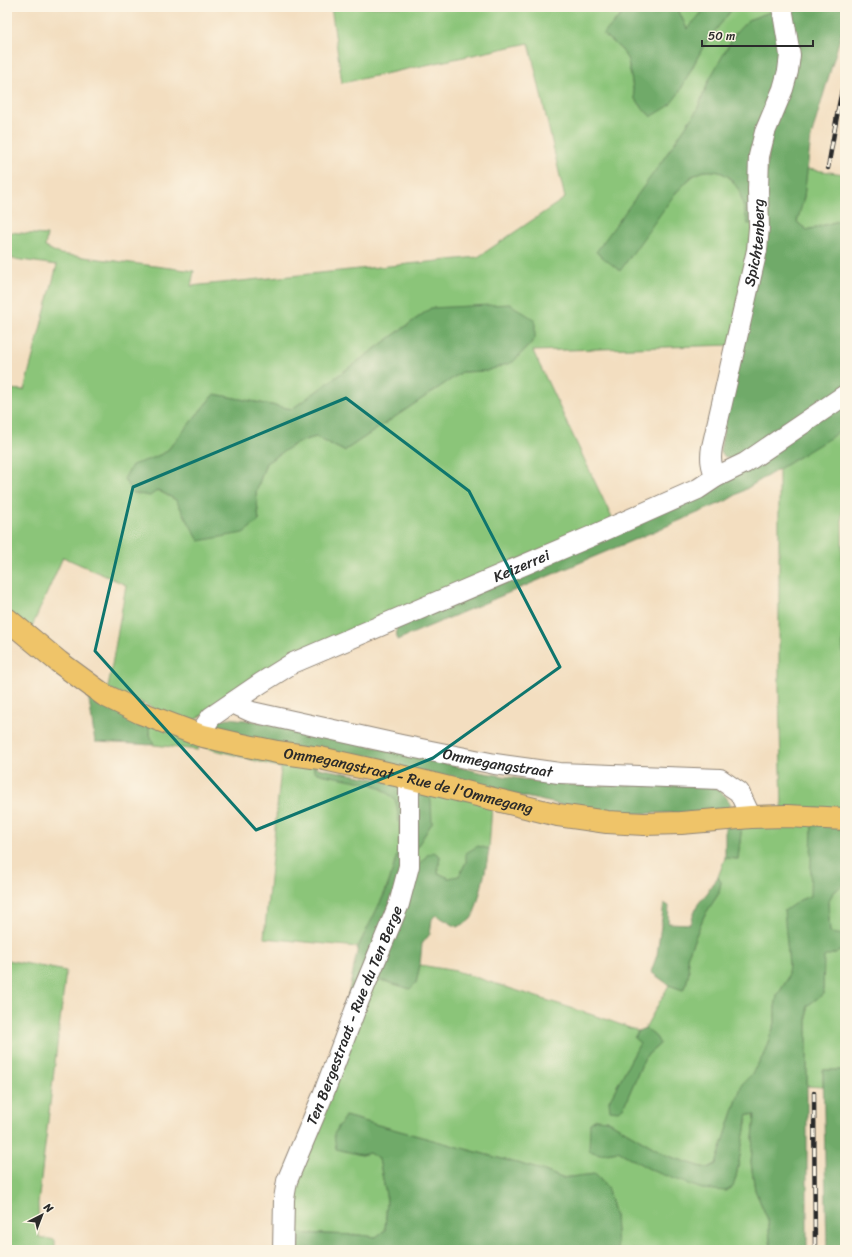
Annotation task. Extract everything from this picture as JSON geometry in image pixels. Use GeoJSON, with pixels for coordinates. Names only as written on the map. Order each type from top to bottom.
{"type":"FeatureCollection","features":[{"type":"Feature","properties":{"kind":"main road","name":"Ommegangstraat - Rue de l'Ommegang"},"geometry":{"type":"LineString","coordinates":[[9,625],[104,695],[141,713],[199,735],[277,752],[320,758],[409,778],[545,812],[607,822],[644,824],[787,816],[845,819]]}},
{"type":"Feature","properties":{"kind":"street","name":"Spichtenberg"},"geometry":{"type":"LineString","coordinates":[[716,478],[711,467],[710,458],[757,250],[759,227],[759,156],[765,132],[783,89],[788,72],[790,55],[782,7]]}},
{"type":"Feature","properties":{"kind":"street","name":"Keizerrei"},"geometry":{"type":"LineString","coordinates":[[199,735],[211,717],[261,683],[293,664],[698,489],[716,478],[745,464],[845,395]]}},
{"type":"Feature","properties":{"kind":"street","name":"Ommegangstraat"},"geometry":{"type":"LineString","coordinates":[[232,703],[252,712],[401,745],[496,764],[559,773],[720,780],[739,792],[751,817]]}},
{"type":"Feature","properties":{"kind":"street","name":"Ten Bergestraat - Rue du Ten Berge"},"geometry":{"type":"LineString","coordinates":[[283,1250],[284,1199],[287,1181],[323,1095],[359,1000],[400,904],[409,866],[409,778]]}},
{"type":"Feature","properties":{"kind":"highlighted area"},"geometry":{"type":"Polygon","coordinates":[[[346,398],[469,491],[560,667],[433,758],[256,830],[95,651],[133,487],[346,398]]]}},
{"type":"Feature","properties":{"kind":"green space"},"geometry":{"type":"Polygon","coordinates":[[[331,7],[624,7],[624,12],[603,34],[622,50],[628,60],[635,99],[651,117],[679,93],[704,45],[733,8],[779,7],[773,11],[748,20],[710,78],[697,110],[660,164],[674,195],[687,181],[698,173],[712,171],[725,175],[731,179],[741,194],[748,224],[754,223],[733,345],[533,351],[613,520],[271,670],[195,720],[187,723],[108,688],[126,585],[63,557],[30,631],[7,610],[7,389],[24,390],[57,265],[7,258],[7,232],[47,235],[45,247],[60,254],[194,271],[191,286],[478,257],[565,198],[529,43],[342,83],[331,7]],[[431,308],[292,409],[214,394],[166,452],[153,458],[157,490],[176,500],[199,540],[259,521],[256,492],[266,463],[298,442],[316,437],[344,451],[462,372],[486,371],[513,362],[535,339],[431,308]]]}},
{"type":"Feature","properties":{"kind":"green space"},"geometry":{"type":"Polygon","coordinates":[[[624,7],[677,7],[687,29],[707,7],[738,7],[733,8],[704,45],[679,93],[669,106],[651,117],[635,99],[628,60],[622,50],[603,34],[624,13],[624,7]]]}},
{"type":"Feature","properties":{"kind":"green space"},"geometry":{"type":"Polygon","coordinates":[[[677,7],[707,7],[687,29],[677,7]]]}},
{"type":"Feature","properties":{"kind":"green space"},"geometry":{"type":"Polygon","coordinates":[[[793,7],[845,7],[845,21],[811,137],[804,197],[797,222],[807,230],[845,219],[845,391],[735,461],[725,457],[720,451],[793,7]]]}},
{"type":"Feature","properties":{"kind":"green space"},"geometry":{"type":"Polygon","coordinates":[[[773,11],[785,56],[754,223],[748,224],[739,190],[729,177],[715,171],[704,171],[692,176],[674,195],[620,271],[596,252],[697,110],[710,78],[735,34],[748,20],[773,11]]]}},
{"type":"Feature","properties":{"kind":"green space"},"geometry":{"type":"Polygon","coordinates":[[[807,169],[844,174],[845,219],[807,230],[797,222],[804,197],[807,169]]]}},
{"type":"Feature","properties":{"kind":"green space"},"geometry":{"type":"Polygon","coordinates":[[[510,304],[535,320],[535,339],[513,362],[486,371],[462,372],[344,451],[316,437],[298,442],[266,463],[256,492],[259,521],[243,533],[199,541],[176,500],[158,490],[150,496],[132,493],[124,479],[132,465],[166,452],[214,394],[292,409],[431,308],[510,304]]]}},
{"type":"Feature","properties":{"kind":"green space"},"geometry":{"type":"Polygon","coordinates":[[[845,400],[845,427],[830,438],[726,501],[397,640],[396,624],[616,529],[845,400]]]}},
{"type":"Feature","properties":{"kind":"green space"},"geometry":{"type":"Polygon","coordinates":[[[841,430],[845,810],[782,808],[779,689],[779,469],[841,430]]]}},
{"type":"Feature","properties":{"kind":"green space"},"geometry":{"type":"Polygon","coordinates":[[[843,596],[845,601],[845,667],[843,667],[843,596]]]}},
{"type":"Feature","properties":{"kind":"green space"},"geometry":{"type":"Polygon","coordinates":[[[88,693],[149,724],[149,732],[154,745],[95,742],[88,693]]]}},
{"type":"Feature","properties":{"kind":"green space"},"geometry":{"type":"Polygon","coordinates":[[[228,718],[254,721],[402,753],[479,772],[539,782],[584,786],[653,784],[711,787],[723,793],[731,805],[725,812],[605,814],[220,732],[216,726],[220,720],[228,718]]]}},
{"type":"Feature","properties":{"kind":"green space"},"geometry":{"type":"Polygon","coordinates":[[[149,724],[317,763],[314,771],[329,776],[369,783],[385,791],[395,799],[399,817],[398,852],[388,885],[358,947],[264,938],[281,768],[199,746],[198,750],[154,745],[149,732],[149,724]]]}},
{"type":"Feature","properties":{"kind":"green space"},"geometry":{"type":"Polygon","coordinates":[[[313,767],[419,787],[428,791],[431,801],[432,823],[405,866],[340,1034],[358,947],[387,889],[399,848],[400,829],[395,800],[383,789],[373,784],[321,774],[314,771],[313,767]]]}},
{"type":"Feature","properties":{"kind":"green space"},"geometry":{"type":"Polygon","coordinates":[[[428,791],[492,805],[489,849],[478,846],[466,862],[459,876],[449,878],[438,873],[440,856],[413,873],[416,848],[432,823],[428,791]]]}},
{"type":"Feature","properties":{"kind":"green space"},"geometry":{"type":"Polygon","coordinates":[[[812,823],[811,896],[800,900],[786,925],[789,965],[787,980],[777,996],[775,1023],[763,1056],[751,1075],[742,1084],[716,1164],[708,1168],[702,1167],[668,1156],[607,1120],[596,1119],[590,1123],[600,1154],[618,1151],[653,1171],[736,1177],[748,1113],[755,1115],[751,1163],[755,1190],[768,1220],[771,1250],[617,1250],[615,1216],[607,1187],[595,1174],[562,1178],[542,1170],[345,1116],[361,1155],[369,1153],[379,1159],[387,1200],[385,1230],[376,1237],[359,1235],[288,1233],[291,1194],[374,978],[416,983],[420,965],[456,971],[638,1031],[635,1038],[640,1043],[609,1101],[623,1108],[645,1057],[660,1044],[656,1037],[645,1028],[669,985],[683,990],[689,972],[687,957],[704,916],[719,893],[721,882],[718,877],[725,858],[738,859],[742,824],[812,823]]]}},
{"type":"Feature","properties":{"kind":"green space"},"geometry":{"type":"Polygon","coordinates":[[[812,823],[845,826],[845,883],[833,893],[828,902],[830,933],[845,935],[845,948],[824,957],[823,994],[807,1006],[807,1250],[771,1250],[768,1220],[755,1190],[751,1163],[755,1115],[748,1114],[736,1177],[733,1187],[726,1191],[702,1189],[653,1171],[618,1151],[600,1154],[589,1151],[590,1123],[596,1119],[607,1120],[668,1156],[708,1168],[716,1164],[742,1084],[751,1075],[763,1056],[775,1023],[777,996],[787,980],[789,965],[784,911],[800,900],[810,896],[812,823]]]}},
{"type":"Feature","properties":{"kind":"green space"},"geometry":{"type":"Polygon","coordinates":[[[742,824],[738,859],[725,858],[725,825],[742,824]]]}},
{"type":"Feature","properties":{"kind":"green space"},"geometry":{"type":"Polygon","coordinates":[[[478,846],[489,849],[479,897],[471,919],[457,927],[436,915],[432,919],[430,934],[422,944],[420,965],[416,983],[410,989],[374,978],[413,873],[428,854],[434,852],[440,856],[438,873],[449,878],[459,876],[466,862],[466,853],[478,846]]]}},
{"type":"Feature","properties":{"kind":"green space"},"geometry":{"type":"Polygon","coordinates":[[[718,877],[721,882],[719,893],[704,916],[687,957],[689,972],[683,990],[669,985],[651,972],[657,955],[664,903],[669,906],[668,923],[690,924],[698,904],[718,877]]]}},
{"type":"Feature","properties":{"kind":"green space"},"geometry":{"type":"Polygon","coordinates":[[[845,883],[845,935],[830,934],[828,902],[833,893],[845,883]]]}},
{"type":"Feature","properties":{"kind":"green space"},"geometry":{"type":"Polygon","coordinates":[[[845,948],[845,1070],[823,1070],[823,1087],[807,1086],[807,1006],[823,994],[823,957],[845,948]]]}},
{"type":"Feature","properties":{"kind":"green space"},"geometry":{"type":"Polygon","coordinates":[[[7,960],[66,971],[38,1204],[39,1237],[55,1240],[55,1250],[7,1250],[7,960]]]}},
{"type":"Feature","properties":{"kind":"green space"},"geometry":{"type":"Polygon","coordinates":[[[645,1028],[656,1037],[660,1044],[645,1057],[623,1108],[618,1111],[610,1110],[609,1101],[640,1043],[634,1038],[638,1031],[645,1028]]]}},
{"type":"Feature","properties":{"kind":"green space"},"geometry":{"type":"Polygon","coordinates":[[[823,1070],[845,1070],[845,1250],[827,1250],[823,1070]]]}},
{"type":"Feature","properties":{"kind":"green space"},"geometry":{"type":"Polygon","coordinates":[[[345,1116],[542,1170],[562,1178],[595,1174],[607,1187],[615,1216],[617,1250],[343,1250],[308,1248],[308,1250],[287,1250],[288,1233],[359,1235],[376,1237],[385,1230],[387,1200],[379,1159],[369,1153],[361,1155],[336,1149],[334,1134],[345,1116]]]}},
{"type":"Feature","properties":{"kind":"railway"},"geometry":{"type":"LineString","coordinates":[[828,168],[845,75]]}},
{"type":"Feature","properties":{"kind":"railway"},"geometry":{"type":"LineString","coordinates":[[814,1093],[815,1250]]}}]}
